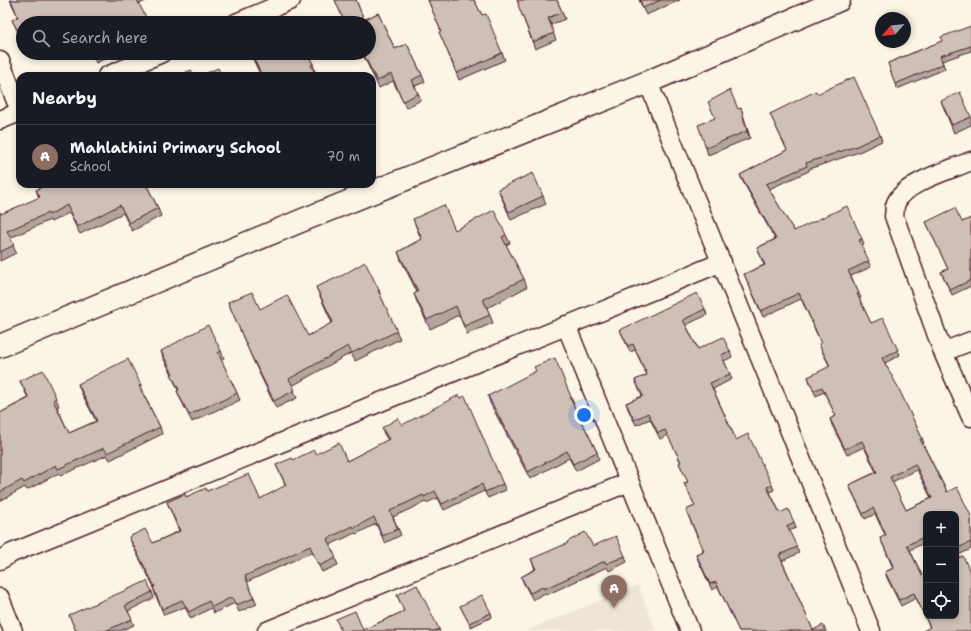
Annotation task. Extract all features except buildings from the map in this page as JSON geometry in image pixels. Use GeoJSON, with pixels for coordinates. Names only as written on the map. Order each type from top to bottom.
{"type":"FeatureCollection","features":[{"type":"Feature","properties":{"kind":"street"},"geometry":{"type":"LineString","coordinates":[[253,16],[292,0]]}},
{"type":"Feature","properties":{"kind":"street"},"geometry":{"type":"LineString","coordinates":[[0,346],[303,220],[648,82],[811,5],[839,0]]}},
{"type":"Feature","properties":{"kind":"street"},"geometry":{"type":"LineString","coordinates":[[116,72],[145,60]]}},
{"type":"Feature","properties":{"kind":"street"},"geometry":{"type":"LineString","coordinates":[[0,61],[16,101]]}},
{"type":"Feature","properties":{"kind":"street"},"geometry":{"type":"LineString","coordinates":[[648,82],[871,631]]}},
{"type":"Feature","properties":{"kind":"street"},"geometry":{"type":"LineString","coordinates":[[0,120],[16,113]]}},
{"type":"Feature","properties":{"kind":"street"},"geometry":{"type":"LineString","coordinates":[[971,162],[915,184],[902,195],[895,204],[894,216],[943,352],[971,417]]}},
{"type":"Feature","properties":{"kind":"street"},"geometry":{"type":"LineString","coordinates":[[0,560],[12,552],[722,262]]}},
{"type":"Feature","properties":{"kind":"street"},"geometry":{"type":"LineString","coordinates":[[566,325],[690,631]]}},
{"type":"Feature","properties":{"kind":"street"},"geometry":{"type":"LineString","coordinates":[[943,352],[971,341]]}},
{"type":"Feature","properties":{"kind":"street"},"geometry":{"type":"LineString","coordinates":[[266,631],[629,482]]}},
{"type":"Feature","properties":{"kind":"street"},"geometry":{"type":"LineString","coordinates":[[0,598],[13,631]]}},
{"type":"Feature","properties":{"kind":"shaded area"},"geometry":{"type":"Polygon","coordinates":[[[638,585],[656,631],[525,631],[638,585]]]}},
{"type":"Feature","properties":{"kind":"place","name":"Mahlathini Primary School"},"geometry":{"type":"Point","coordinates":[614,608]}}]}
